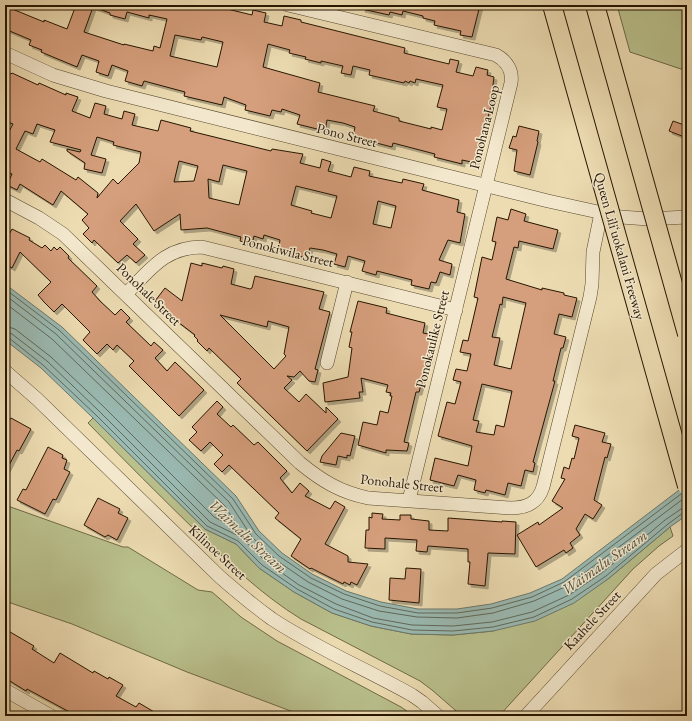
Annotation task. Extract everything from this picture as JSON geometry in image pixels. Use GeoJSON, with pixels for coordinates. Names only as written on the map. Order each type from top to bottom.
{"type":"FeatureCollection","features":[{"type":"Feature","properties":{"kind":"highway","name":"Queen Liliʻuokalani Freeway"},"geometry":{"type":"LineString","coordinates":[[552,5],[687,486]]}},
{"type":"Feature","properties":{"kind":"highway"},"geometry":{"type":"LineString","coordinates":[[595,5],[687,334]]}},
{"type":"Feature","properties":{"kind":"street","name":"Ponohana Loop"},"geometry":{"type":"LineString","coordinates":[[288,5],[496,55],[502,58],[509,66],[512,80],[486,186]]}},
{"type":"Feature","properties":{"kind":"street","name":"Pono Street"},"geometry":{"type":"LineString","coordinates":[[5,53],[54,75],[106,91],[486,186],[621,217],[648,220],[687,217]]}},
{"type":"Feature","properties":{"kind":"street","name":"Ponokaulike Street"},"geometry":{"type":"LineString","coordinates":[[409,500],[486,186]]}},
{"type":"Feature","properties":{"kind":"street","name":"Ponohale Street"},"geometry":{"type":"LineString","coordinates":[[5,200],[39,218],[63,234],[300,463],[321,480],[358,496],[378,499],[517,508],[528,506],[539,497],[543,487],[590,297],[593,252],[601,213]]}},
{"type":"Feature","properties":{"kind":"street","name":"Ponokiwila Street"},"geometry":{"type":"LineString","coordinates":[[126,294],[164,258],[179,250],[194,247],[211,249],[456,310]]}},
{"type":"Feature","properties":{"kind":"street"},"geometry":{"type":"LineString","coordinates":[[327,363],[347,282]]}},
{"type":"Feature","properties":{"kind":"street","name":"Kilinoe Street"},"geometry":{"type":"LineString","coordinates":[[5,371],[247,600],[291,630],[412,695],[438,716]]}},
{"type":"Feature","properties":{"kind":"street","name":"Kaahele Street"},"geometry":{"type":"LineString","coordinates":[[526,716],[656,574],[687,550]]}},
{"type":"Feature","properties":{"kind":"street"},"geometry":{"type":"LineString","coordinates":[[5,690],[51,716]]}},
{"type":"Feature","properties":{"kind":"green space"},"geometry":{"type":"Polygon","coordinates":[[[617,5],[687,5],[687,71],[630,52],[617,5]]]}},
{"type":"Feature","properties":{"kind":"green space"},"geometry":{"type":"Polygon","coordinates":[[[93,418],[205,529],[236,544],[259,568],[294,592],[332,613],[371,626],[411,634],[453,635],[493,631],[608,579],[670,527],[673,536],[633,569],[499,716],[462,716],[420,681],[301,619],[260,590],[198,533],[88,423],[93,418]]]}},
{"type":"Feature","properties":{"kind":"green space"},"geometry":{"type":"Polygon","coordinates":[[[5,505],[123,547],[128,547],[198,590],[212,592],[241,617],[277,641],[401,707],[414,716],[304,716],[187,672],[72,624],[5,601],[5,505]]]}},
{"type":"Feature","properties":{"kind":"water","name":"Waimalu Stream"},"geometry":{"type":"Polygon","coordinates":[[[5,284],[62,327],[236,496],[259,531],[282,553],[312,574],[346,591],[381,602],[418,609],[457,609],[491,604],[530,593],[562,579],[687,484],[687,515],[670,527],[608,579],[574,603],[535,621],[493,631],[453,635],[411,634],[371,626],[332,613],[294,592],[259,568],[236,544],[205,529],[41,368],[5,340],[5,284]]]}},
{"type":"Feature","properties":{"kind":"building"},"geometry":{"type":"Polygon","coordinates":[[[76,5],[220,5],[219,7],[252,15],[253,10],[266,13],[264,22],[282,26],[284,16],[301,20],[301,22],[405,48],[404,53],[449,64],[450,59],[459,61],[456,72],[473,76],[476,67],[488,70],[487,75],[494,77],[492,93],[494,94],[476,163],[462,160],[462,164],[434,157],[435,154],[393,143],[392,147],[353,137],[355,127],[343,123],[327,120],[325,131],[297,124],[300,115],[282,109],[281,112],[272,110],[270,116],[245,110],[246,105],[224,97],[222,105],[184,96],[185,92],[144,81],[142,86],[125,81],[128,71],[112,65],[108,76],[96,72],[99,61],[82,55],[77,67],[41,52],[42,50],[29,45],[31,40],[5,29],[5,6],[44,22],[44,20],[67,29],[76,5]],[[93,7],[84,32],[124,45],[153,51],[154,46],[160,48],[167,19],[149,15],[149,18],[127,12],[125,19],[110,15],[110,13],[93,7]],[[175,35],[170,56],[217,67],[223,42],[202,37],[201,40],[175,35]],[[268,44],[263,67],[320,83],[318,92],[375,106],[373,111],[399,118],[399,121],[431,129],[431,127],[442,130],[447,109],[437,107],[443,85],[416,79],[415,83],[405,81],[404,83],[369,75],[370,70],[353,66],[351,75],[341,73],[343,66],[305,59],[306,57],[289,53],[290,50],[268,44]]]}},
{"type":"Feature","properties":{"kind":"building"},"geometry":{"type":"Polygon","coordinates":[[[363,5],[480,5],[472,37],[460,35],[461,31],[434,25],[435,21],[423,18],[423,16],[403,11],[402,15],[390,12],[389,15],[362,9],[363,5]]]}},
{"type":"Feature","properties":{"kind":"building"},"geometry":{"type":"Polygon","coordinates":[[[5,71],[38,85],[39,83],[66,95],[66,93],[78,97],[72,111],[90,118],[95,103],[106,106],[104,114],[122,119],[124,111],[135,114],[132,125],[158,131],[161,120],[191,128],[190,131],[271,151],[272,149],[303,154],[300,163],[320,168],[322,159],[331,162],[328,171],[351,177],[354,167],[370,171],[369,176],[402,183],[403,179],[424,184],[422,190],[459,200],[457,212],[465,214],[460,243],[448,240],[439,260],[452,264],[450,275],[440,272],[436,283],[431,282],[429,289],[411,285],[412,280],[377,271],[376,275],[362,271],[365,261],[348,256],[345,267],[334,264],[337,254],[323,250],[310,248],[307,258],[278,251],[280,240],[264,235],[263,239],[254,236],[252,244],[240,241],[241,237],[207,228],[181,230],[180,214],[154,231],[136,204],[120,221],[138,239],[133,244],[145,255],[136,263],[127,255],[118,263],[94,240],[92,243],[83,234],[89,228],[82,220],[88,214],[61,191],[53,205],[20,184],[17,190],[7,185],[12,174],[5,171],[5,139],[13,124],[5,121],[5,71]],[[37,124],[33,134],[25,131],[16,149],[40,162],[42,159],[76,180],[78,177],[98,193],[97,198],[113,179],[118,184],[139,163],[141,152],[113,145],[114,142],[97,137],[91,155],[106,159],[102,173],[84,169],[85,163],[67,151],[67,149],[80,152],[81,150],[50,142],[55,130],[37,124]],[[179,161],[174,182],[194,181],[198,166],[179,161]],[[223,165],[219,182],[208,179],[209,198],[239,205],[247,171],[223,165]],[[296,186],[291,205],[312,211],[311,213],[331,218],[337,196],[296,186]],[[378,201],[373,224],[391,228],[396,206],[378,201]]]}},
{"type":"Feature","properties":{"kind":"building"},"geometry":{"type":"Polygon","coordinates":[[[673,121],[687,126],[687,138],[669,131],[673,121]]]}},
{"type":"Feature","properties":{"kind":"building"},"geometry":{"type":"Polygon","coordinates":[[[519,126],[539,131],[538,142],[530,175],[514,171],[517,150],[509,148],[513,136],[516,137],[519,126]]]}},
{"type":"Feature","properties":{"kind":"building"},"geometry":{"type":"Polygon","coordinates":[[[511,209],[526,214],[524,221],[558,230],[553,249],[519,241],[518,248],[514,247],[506,279],[542,290],[542,288],[564,293],[564,295],[577,298],[572,317],[559,314],[554,334],[566,337],[563,348],[561,348],[553,381],[555,381],[533,462],[535,463],[533,472],[525,470],[521,486],[508,483],[505,495],[486,490],[485,493],[474,490],[476,480],[458,475],[454,486],[430,480],[435,458],[468,466],[472,446],[438,436],[447,402],[455,404],[461,382],[453,380],[456,369],[467,371],[471,354],[460,352],[463,340],[468,341],[478,298],[474,297],[482,257],[492,260],[496,242],[492,241],[497,217],[508,220],[511,209]],[[503,297],[492,337],[500,338],[494,365],[511,369],[526,303],[503,297]],[[482,384],[473,420],[479,421],[476,432],[494,435],[496,425],[504,427],[512,391],[482,384]]]}},
{"type":"Feature","properties":{"kind":"building"},"geometry":{"type":"Polygon","coordinates":[[[12,229],[30,238],[29,240],[42,248],[45,245],[51,251],[54,247],[57,250],[60,247],[69,256],[68,258],[97,286],[92,292],[100,301],[115,315],[121,309],[130,318],[126,322],[151,346],[154,342],[163,350],[155,358],[167,371],[175,362],[204,390],[179,416],[129,366],[134,361],[117,345],[113,350],[107,344],[97,354],[83,340],[90,332],[62,304],[54,312],[44,302],[38,295],[51,282],[20,252],[12,268],[5,264],[5,242],[12,229]]]}},
{"type":"Feature","properties":{"kind":"building"},"geometry":{"type":"Polygon","coordinates":[[[191,263],[202,266],[202,263],[222,268],[223,266],[234,269],[231,284],[250,289],[252,288],[255,276],[324,292],[319,309],[330,312],[315,369],[318,370],[315,382],[309,381],[300,371],[294,377],[287,376],[292,380],[284,388],[299,402],[306,394],[326,413],[326,407],[338,419],[307,451],[237,383],[241,379],[209,348],[207,351],[197,341],[198,340],[194,336],[195,335],[161,309],[163,307],[155,301],[165,288],[182,301],[191,263]],[[220,315],[274,369],[286,356],[284,354],[289,327],[268,321],[267,327],[220,315]]]}},
{"type":"Feature","properties":{"kind":"building"},"geometry":{"type":"Polygon","coordinates":[[[358,301],[387,308],[386,313],[425,323],[423,333],[434,335],[429,362],[427,362],[419,392],[416,392],[404,442],[409,443],[407,451],[386,450],[386,453],[358,445],[363,422],[377,425],[380,411],[388,413],[392,396],[390,396],[391,393],[386,392],[388,385],[361,378],[363,392],[359,392],[360,398],[325,402],[323,383],[348,377],[352,348],[349,347],[352,332],[350,332],[358,301]]]}},
{"type":"Feature","properties":{"kind":"building"},"geometry":{"type":"Polygon","coordinates":[[[217,401],[223,407],[217,414],[231,427],[233,425],[254,445],[258,442],[287,471],[280,478],[292,493],[300,483],[309,491],[305,496],[330,509],[335,501],[345,507],[325,544],[348,556],[348,562],[368,564],[357,585],[351,582],[350,585],[344,582],[343,584],[311,568],[310,569],[291,556],[301,539],[275,518],[279,513],[229,465],[222,472],[214,464],[223,455],[210,442],[201,451],[189,440],[197,432],[192,427],[217,401]]]}},
{"type":"Feature","properties":{"kind":"building"},"geometry":{"type":"Polygon","coordinates":[[[11,418],[31,429],[19,451],[17,450],[5,473],[5,426],[11,418]]]}},
{"type":"Feature","properties":{"kind":"building"},"geometry":{"type":"Polygon","coordinates":[[[575,425],[605,433],[602,442],[611,444],[607,458],[605,457],[594,500],[602,505],[593,519],[585,514],[576,529],[580,535],[570,543],[573,548],[566,553],[564,550],[536,567],[517,535],[538,522],[539,525],[563,508],[552,501],[565,479],[561,478],[564,467],[569,469],[572,458],[574,459],[579,438],[572,436],[575,425]]]}},
{"type":"Feature","properties":{"kind":"building"},"geometry":{"type":"Polygon","coordinates":[[[341,433],[355,436],[350,456],[347,455],[347,458],[338,456],[336,465],[320,462],[322,456],[341,433]]]}},
{"type":"Feature","properties":{"kind":"building"},"geometry":{"type":"Polygon","coordinates":[[[48,447],[63,455],[62,458],[67,460],[64,469],[70,472],[56,500],[53,499],[45,514],[17,500],[23,489],[26,490],[48,447]]]}},
{"type":"Feature","properties":{"kind":"building"},"geometry":{"type":"Polygon","coordinates":[[[98,498],[120,509],[118,513],[128,518],[117,540],[108,535],[105,537],[84,525],[98,498]]]}},
{"type":"Feature","properties":{"kind":"building"},"geometry":{"type":"Polygon","coordinates":[[[372,513],[383,514],[382,519],[400,520],[400,515],[411,515],[411,519],[429,521],[429,530],[448,531],[448,518],[516,522],[515,554],[488,553],[485,586],[468,584],[470,562],[468,562],[468,549],[428,546],[427,552],[416,551],[417,540],[385,538],[385,549],[365,548],[366,530],[369,530],[369,517],[372,518],[372,513]]]}},
{"type":"Feature","properties":{"kind":"building"},"geometry":{"type":"Polygon","coordinates":[[[406,568],[421,569],[419,603],[389,600],[390,578],[405,579],[406,568]]]}},
{"type":"Feature","properties":{"kind":"building"},"geometry":{"type":"Polygon","coordinates":[[[5,629],[34,646],[32,649],[54,663],[60,653],[93,673],[94,671],[108,679],[109,677],[123,685],[116,696],[136,707],[139,703],[161,716],[77,716],[27,689],[26,691],[5,678],[5,629]]]}}]}
